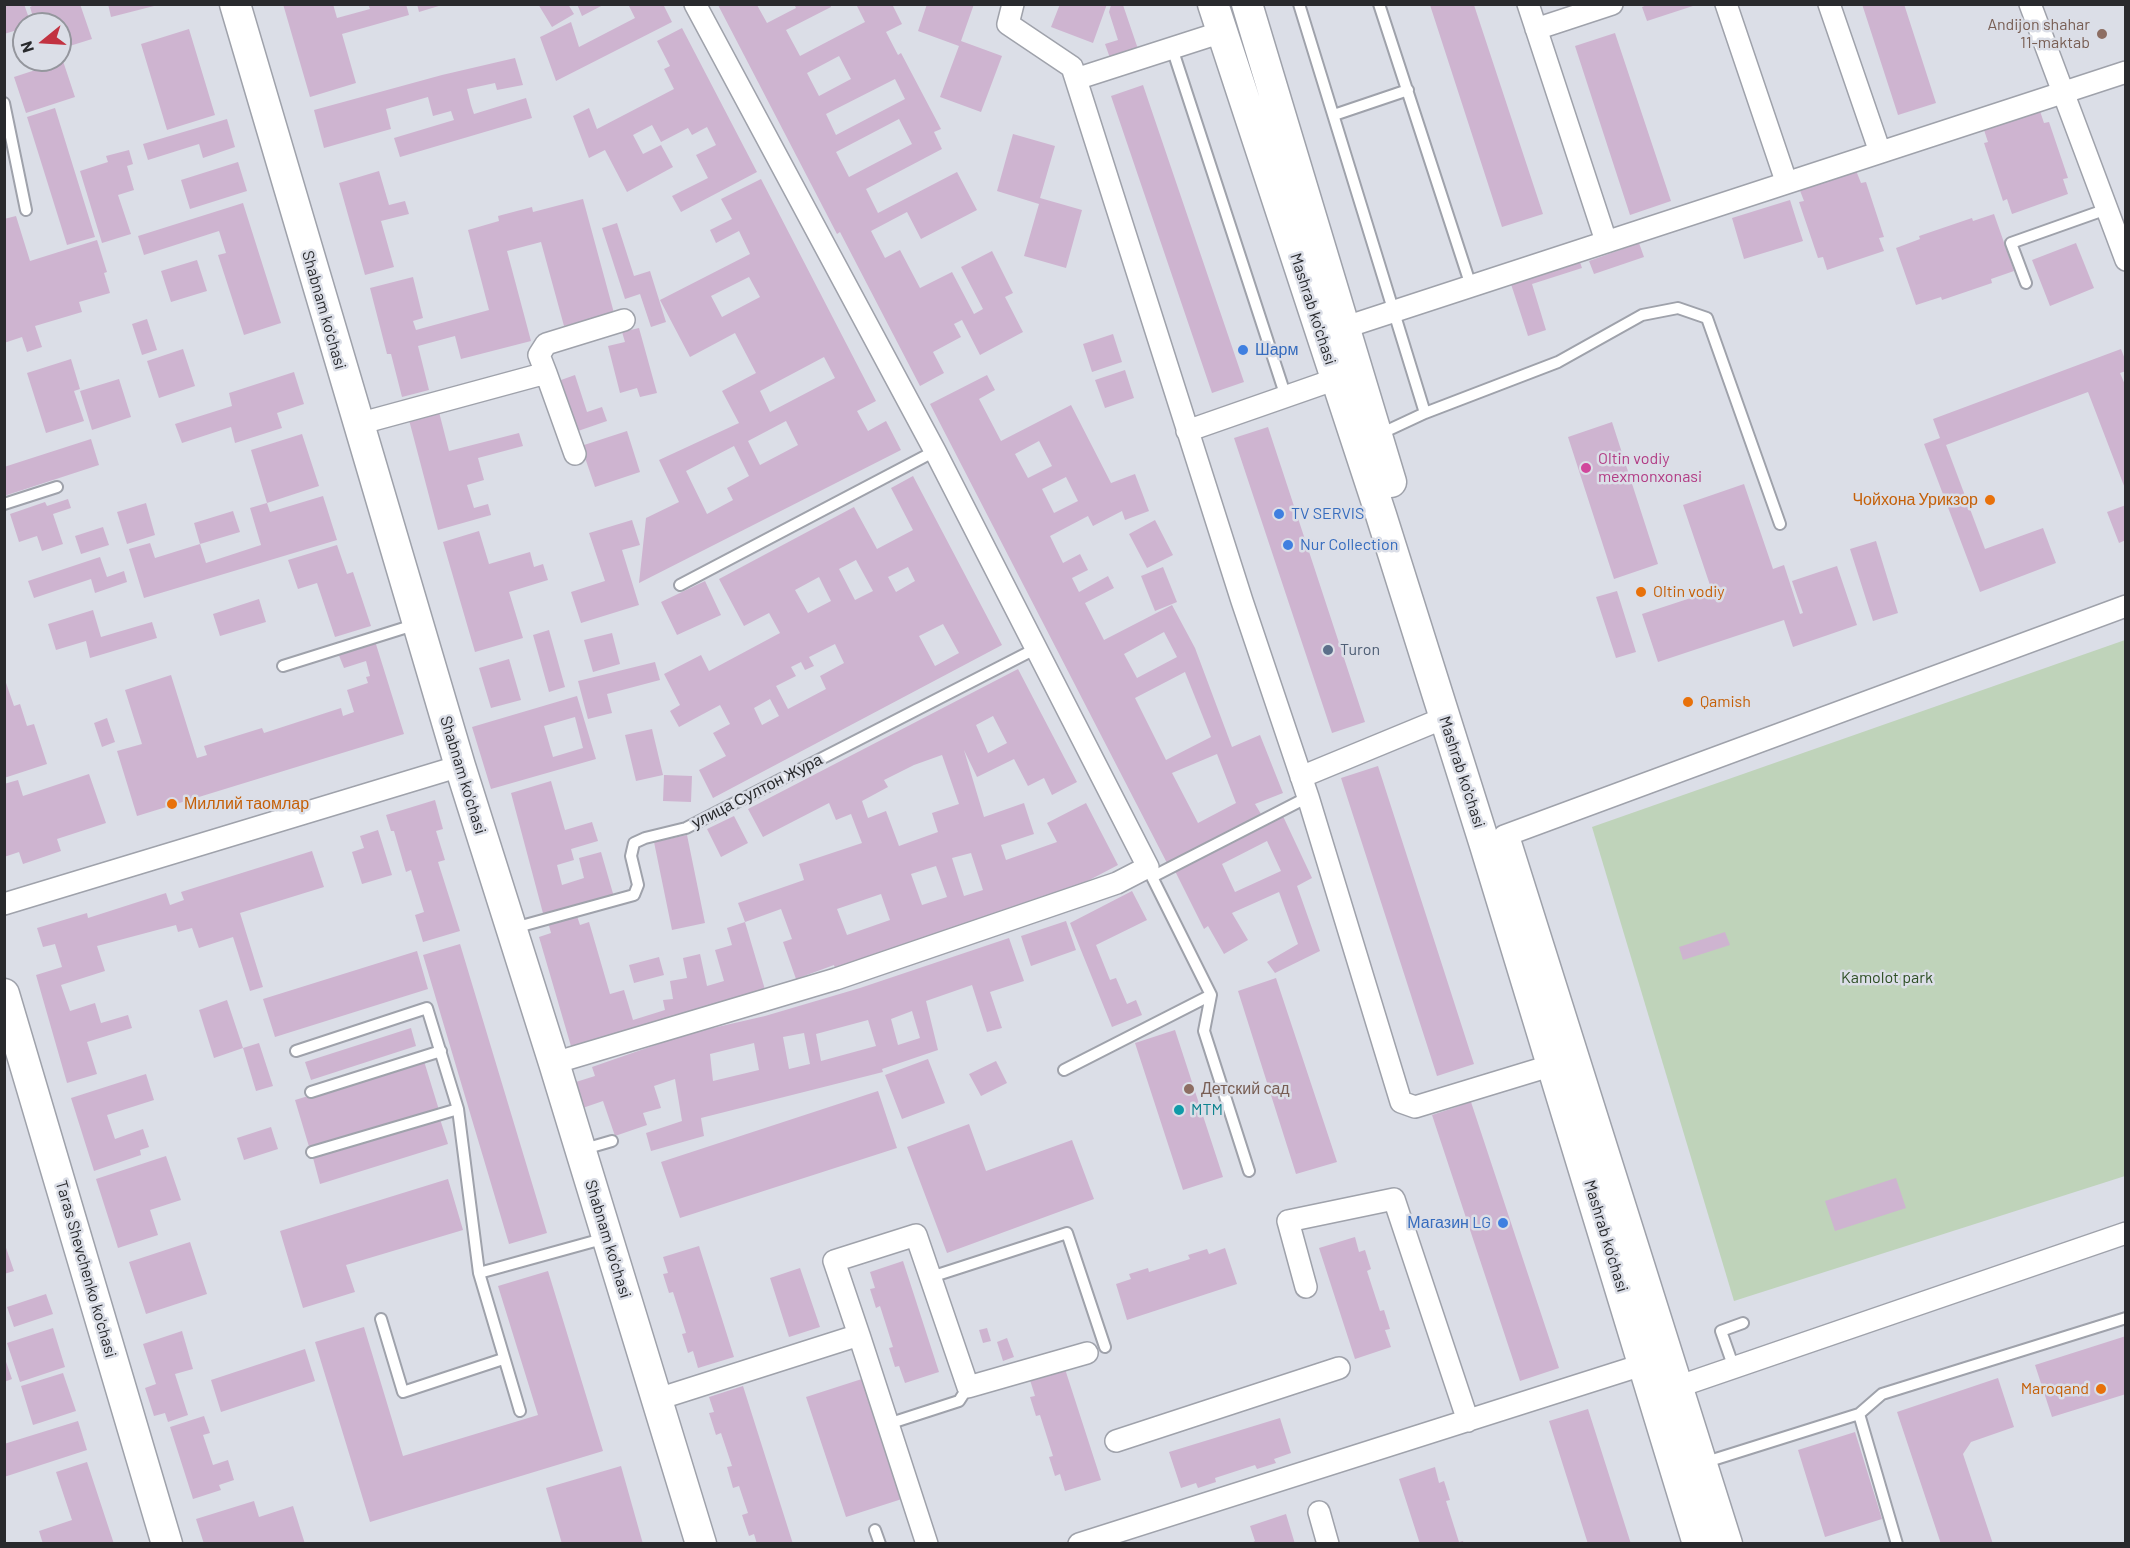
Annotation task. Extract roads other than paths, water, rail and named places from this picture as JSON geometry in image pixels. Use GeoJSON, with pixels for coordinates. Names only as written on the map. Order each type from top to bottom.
{"type":"FeatureCollection","features":[{"type":"Feature","properties":{"kind":"main road","name":"Shabnam ko'chasi"},"geometry":{"type":"LineString","coordinates":[[235,4],[460,766],[581,1150],[701,1544]]}},
{"type":"Feature","properties":{"kind":"main road","name":"Mashrab ko'chasi"},"geometry":{"type":"LineString","coordinates":[[1247,4],[1377,435],[1390,511],[1444,718],[1645,1364],[1698,1544]]}},
{"type":"Feature","properties":{"kind":"main road","name":"Mashrab ko'chasi"},"geometry":{"type":"LineString","coordinates":[[1217,18],[1336,379],[1390,511],[1504,836],[1680,1386],[1727,1544]]}},
{"type":"Feature","properties":{"kind":"main road","name":"Taras Shevchenko ko'chasi"},"geometry":{"type":"LineString","coordinates":[[4,994],[167,1544]]}},
{"type":"Feature","properties":{"kind":"street"},"geometry":{"type":"LineString","coordinates":[[554,1063],[836,978],[1150,872],[935,451],[695,4]]}},
{"type":"Feature","properties":{"kind":"street"},"geometry":{"type":"LineString","coordinates":[[1013,4],[1008,24],[1072,67],[1187,431],[1305,787],[1401,1102],[1415,1107],[1553,1065]]}},
{"type":"Feature","properties":{"kind":"street"},"geometry":{"type":"LineString","coordinates":[[1528,4],[1606,242]]}},
{"type":"Feature","properties":{"kind":"street"},"geometry":{"type":"LineString","coordinates":[[1536,29],[1612,4]]}},
{"type":"Feature","properties":{"kind":"street"},"geometry":{"type":"LineString","coordinates":[[1726,4],[1786,181]]}},
{"type":"Feature","properties":{"kind":"street"},"geometry":{"type":"LineString","coordinates":[[1829,4],[1880,152]]}},
{"type":"Feature","properties":{"kind":"street"},"geometry":{"type":"LineString","coordinates":[[2030,4],[2126,260]]}},
{"type":"Feature","properties":{"kind":"street"},"geometry":{"type":"LineString","coordinates":[[1076,79],[1172,48],[1217,18]]}},
{"type":"Feature","properties":{"kind":"street"},"geometry":{"type":"LineString","coordinates":[[1344,328],[1786,181],[2064,94],[2126,72]]}},
{"type":"Feature","properties":{"kind":"street"},"geometry":{"type":"LineString","coordinates":[[575,454],[539,355],[546,344],[624,320]]}},
{"type":"Feature","properties":{"kind":"street"},"geometry":{"type":"LineString","coordinates":[[358,424],[546,373]]}},
{"type":"Feature","properties":{"kind":"street"},"geometry":{"type":"LineString","coordinates":[[1187,431],[1336,379]]}},
{"type":"Feature","properties":{"kind":"street"},"geometry":{"type":"LineString","coordinates":[[1504,836],[2126,606]]}},
{"type":"Feature","properties":{"kind":"street"},"geometry":{"type":"LineString","coordinates":[[1305,787],[1444,718]]}},
{"type":"Feature","properties":{"kind":"street"},"geometry":{"type":"LineString","coordinates":[[4,904],[460,766]]}},
{"type":"Feature","properties":{"kind":"street"},"geometry":{"type":"LineString","coordinates":[[1306,1287],[1288,1221],[1394,1199],[1468,1421]]}},
{"type":"Feature","properties":{"kind":"street"},"geometry":{"type":"LineString","coordinates":[[1680,1386],[2126,1233]]}},
{"type":"Feature","properties":{"kind":"street"},"geometry":{"type":"LineString","coordinates":[[927,1544],[834,1261],[916,1235],[968,1387],[1096,1350]]}},
{"type":"Feature","properties":{"kind":"street"},"geometry":{"type":"LineString","coordinates":[[658,1399],[859,1335]]}},
{"type":"Feature","properties":{"kind":"street"},"geometry":{"type":"LineString","coordinates":[[1079,1544],[1645,1364]]}},
{"type":"Feature","properties":{"kind":"street"},"geometry":{"type":"LineString","coordinates":[[1116,1441],[1339,1368]]}},
{"type":"Feature","properties":{"kind":"street"},"geometry":{"type":"LineString","coordinates":[[1319,1512],[1328,1544]]}},
{"type":"Feature","properties":{"kind":"lane"},"geometry":{"type":"LineString","coordinates":[[1379,4],[1471,286]]}},
{"type":"Feature","properties":{"kind":"lane"},"geometry":{"type":"LineString","coordinates":[[1302,5],[1425,413]]}},
{"type":"Feature","properties":{"kind":"lane"},"geometry":{"type":"LineString","coordinates":[[1172,48],[1286,396]]}},
{"type":"Feature","properties":{"kind":"lane"},"geometry":{"type":"LineString","coordinates":[[1334,115],[1408,90]]}},
{"type":"Feature","properties":{"kind":"lane"},"geometry":{"type":"LineString","coordinates":[[4,103],[26,210]]}},
{"type":"Feature","properties":{"kind":"lane"},"geometry":{"type":"LineString","coordinates":[[2026,284],[2011,243],[2107,209]]}},
{"type":"Feature","properties":{"kind":"lane"},"geometry":{"type":"LineString","coordinates":[[1377,435],[1425,413],[1557,362],[1642,315],[1678,308],[1707,318],[1780,524]]}},
{"type":"Feature","properties":{"kind":"lane"},"geometry":{"type":"LineString","coordinates":[[680,585],[935,451]]}},
{"type":"Feature","properties":{"kind":"lane"},"geometry":{"type":"LineString","coordinates":[[4,504],[57,487]]}},
{"type":"Feature","properties":{"kind":"lane"},"geometry":{"type":"LineString","coordinates":[[282,666],[418,624]]}},
{"type":"Feature","properties":{"kind":"lane","name":"улица Султон Жура"},"geometry":{"type":"LineString","coordinates":[[512,928],[634,895],[638,885],[632,856],[634,843],[686,828],[1037,648]]}},
{"type":"Feature","properties":{"kind":"lane"},"geometry":{"type":"LineString","coordinates":[[1249,1171],[1204,1031],[1211,995],[1150,872],[1305,787]]}},
{"type":"Feature","properties":{"kind":"lane"},"geometry":{"type":"LineString","coordinates":[[1064,1070],[1211,995]]}},
{"type":"Feature","properties":{"kind":"lane"},"geometry":{"type":"LineString","coordinates":[[296,1051],[427,1008],[458,1109],[479,1273],[520,1411]]}},
{"type":"Feature","properties":{"kind":"lane"},"geometry":{"type":"LineString","coordinates":[[311,1092],[441,1051]]}},
{"type":"Feature","properties":{"kind":"lane"},"geometry":{"type":"LineString","coordinates":[[312,1152],[458,1109]]}},
{"type":"Feature","properties":{"kind":"lane"},"geometry":{"type":"LineString","coordinates":[[581,1150],[612,1141]]}},
{"type":"Feature","properties":{"kind":"lane"},"geometry":{"type":"LineString","coordinates":[[931,1277],[1067,1233],[1096,1350]]}},
{"type":"Feature","properties":{"kind":"lane"},"geometry":{"type":"LineString","coordinates":[[479,1273],[607,1238]]}},
{"type":"Feature","properties":{"kind":"lane"},"geometry":{"type":"LineString","coordinates":[[1703,1464],[1859,1414],[1882,1394],[2126,1318]]}},
{"type":"Feature","properties":{"kind":"lane"},"geometry":{"type":"LineString","coordinates":[[381,1319],[403,1392],[503,1359]]}},
{"type":"Feature","properties":{"kind":"lane"},"geometry":{"type":"LineString","coordinates":[[1734,1368],[1721,1330],[1743,1323]]}},
{"type":"Feature","properties":{"kind":"lane"},"geometry":{"type":"LineString","coordinates":[[888,1424],[959,1401],[968,1387]]}},
{"type":"Feature","properties":{"kind":"lane"},"geometry":{"type":"LineString","coordinates":[[1859,1414],[1898,1544]]}},
{"type":"Feature","properties":{"kind":"lane"},"geometry":{"type":"LineString","coordinates":[[875,1530],[880,1544]]}},
{"type":"Feature","properties":{"kind":"place","name":"Andijon shahar 11-maktab"},"geometry":{"type":"Point","coordinates":[2102,34]}},
{"type":"Feature","properties":{"kind":"place","name":"Шарм"},"geometry":{"type":"Point","coordinates":[1243,350]}},
{"type":"Feature","properties":{"kind":"place","name":"Oltin vodiy mexmonxonasi"},"geometry":{"type":"Point","coordinates":[1586,468]}},
{"type":"Feature","properties":{"kind":"place","name":"Чойхона Урикзор"},"geometry":{"type":"Point","coordinates":[1990,500]}},
{"type":"Feature","properties":{"kind":"place","name":"TV SERVIS"},"geometry":{"type":"Point","coordinates":[1279,514]}},
{"type":"Feature","properties":{"kind":"place","name":"Nur Collection"},"geometry":{"type":"Point","coordinates":[1288,545]}},
{"type":"Feature","properties":{"kind":"place","name":"Oltin vodiy"},"geometry":{"type":"Point","coordinates":[1641,592]}},
{"type":"Feature","properties":{"kind":"place","name":"Turon"},"geometry":{"type":"Point","coordinates":[1328,650]}},
{"type":"Feature","properties":{"kind":"place","name":"Qamish"},"geometry":{"type":"Point","coordinates":[1688,702]}},
{"type":"Feature","properties":{"kind":"place","name":"Миллий таомлар"},"geometry":{"type":"Point","coordinates":[172,804]}},
{"type":"Feature","properties":{"kind":"place","name":"Детский сад"},"geometry":{"type":"Point","coordinates":[1189,1089]}},
{"type":"Feature","properties":{"kind":"place","name":"MTM"},"geometry":{"type":"Point","coordinates":[1179,1110]}},
{"type":"Feature","properties":{"kind":"place","name":"Магазин LG"},"geometry":{"type":"Point","coordinates":[1503,1223]}},
{"type":"Feature","properties":{"kind":"place","name":"Maroqand"},"geometry":{"type":"Point","coordinates":[2101,1389]}},
{"type":"Feature","properties":{"kind":"park label","name":"Kamolot park"},"geometry":{"type":"Point","coordinates":[1887,978]}}]}
